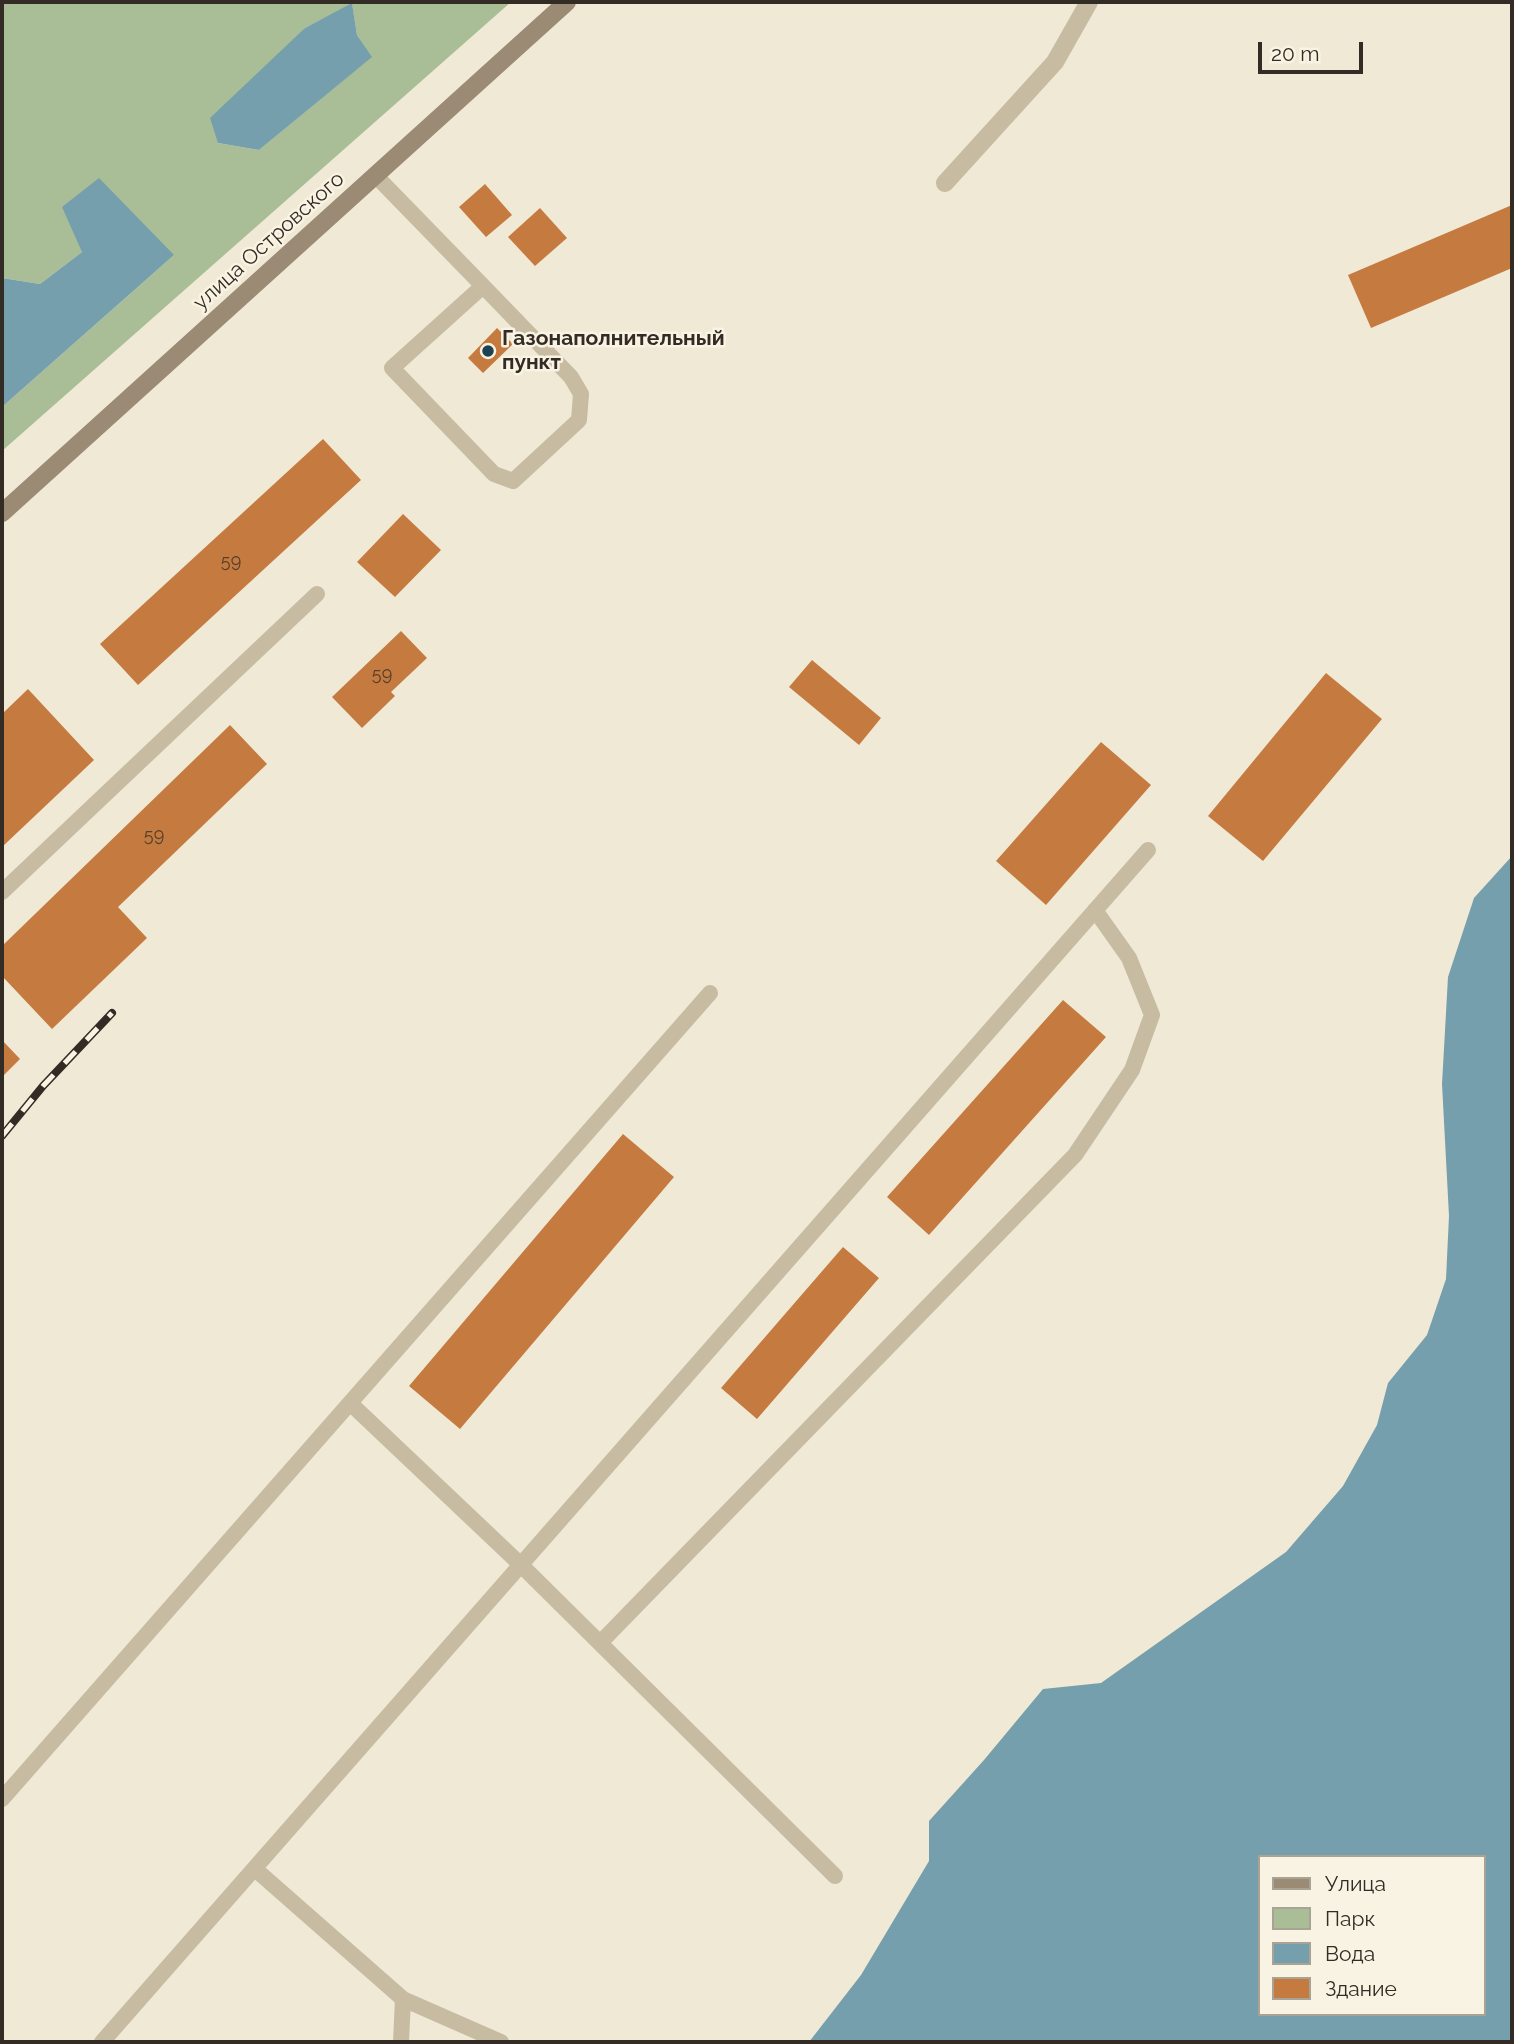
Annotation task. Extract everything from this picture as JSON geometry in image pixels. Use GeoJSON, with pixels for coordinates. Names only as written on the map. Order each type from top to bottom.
{"type":"FeatureCollection","features":[{"type":"Feature","properties":{"kind":"main road","name":"улица Островского"},"geometry":{"type":"LineString","coordinates":[[2,513],[567,2]]}},
{"type":"Feature","properties":{"kind":"street"},"geometry":{"type":"LineString","coordinates":[[945,183],[1055,62],[1089,2]]}},
{"type":"Feature","properties":{"kind":"lane"},"geometry":{"type":"LineString","coordinates":[[376,175],[571,377],[581,394],[579,420],[513,481],[494,474],[392,368],[483,286]]}},
{"type":"Feature","properties":{"kind":"lane"},"geometry":{"type":"LineString","coordinates":[[2,892],[317,594]]}},
{"type":"Feature","properties":{"kind":"lane"},"geometry":{"type":"LineString","coordinates":[[102,2042],[1147,849]]}},
{"type":"Feature","properties":{"kind":"lane"},"geometry":{"type":"LineString","coordinates":[[600,1643],[1075,1155],[1132,1070],[1152,1015],[1129,958],[1095,909]]}},
{"type":"Feature","properties":{"kind":"lane"},"geometry":{"type":"LineString","coordinates":[[2,1799],[710,993]]}},
{"type":"Feature","properties":{"kind":"lane"},"geometry":{"type":"LineString","coordinates":[[350,1403],[521,1565],[835,1876]]}},
{"type":"Feature","properties":{"kind":"lane"},"geometry":{"type":"LineString","coordinates":[[255,1869],[404,1999],[501,2042]]}},
{"type":"Feature","properties":{"kind":"lane"},"geometry":{"type":"LineString","coordinates":[[401,2042],[404,1999]]}},
{"type":"Feature","properties":{"kind":"green space"},"geometry":{"type":"Polygon","coordinates":[[[2,2],[511,2],[2,451],[2,407],[174,255],[82,252],[40,284],[2,278],[2,2]],[[352,4],[305,28],[218,143],[259,150],[371,57],[357,35],[352,4]]]}},
{"type":"Feature","properties":{"kind":"water"},"geometry":{"type":"Polygon","coordinates":[[[352,3],[357,35],[372,57],[259,150],[218,143],[210,118],[305,28],[352,3]]]}},
{"type":"Feature","properties":{"kind":"water"},"geometry":{"type":"Polygon","coordinates":[[[99,178],[174,255],[2,407],[2,278],[40,284],[82,252],[62,207],[99,178]]]}},
{"type":"Feature","properties":{"kind":"water"},"geometry":{"type":"Polygon","coordinates":[[[1512,856],[1512,2042],[809,2042],[861,1975],[929,1861],[929,1821],[1043,1689],[1101,1683],[1286,1552],[1343,1486],[1377,1425],[1388,1383],[1427,1335],[1446,1279],[1449,1216],[1442,1084],[1448,977],[1474,898],[1512,856]]]}},
{"type":"Feature","properties":{"kind":"building"},"geometry":{"type":"Polygon","coordinates":[[[485,184],[512,215],[486,237],[459,207],[485,184]]]}},
{"type":"Feature","properties":{"kind":"building"},"geometry":{"type":"Polygon","coordinates":[[[1512,205],[1512,268],[1371,328],[1348,275],[1512,205]]]}},
{"type":"Feature","properties":{"kind":"building"},"geometry":{"type":"Polygon","coordinates":[[[540,208],[567,238],[535,266],[508,237],[540,208]]]}},
{"type":"Feature","properties":{"kind":"building"},"geometry":{"type":"Polygon","coordinates":[[[497,328],[513,344],[483,373],[468,358],[497,328]]]}},
{"type":"Feature","properties":{"kind":"building"},"geometry":{"type":"Polygon","coordinates":[[[323,439],[361,480],[138,685],[100,644],[323,439]]]}},
{"type":"Feature","properties":{"kind":"building"},"geometry":{"type":"Polygon","coordinates":[[[403,514],[441,550],[395,597],[357,562],[403,514]]]}},
{"type":"Feature","properties":{"kind":"building"},"geometry":{"type":"Polygon","coordinates":[[[401,631],[427,658],[391,692],[395,696],[362,728],[332,697],[401,631]]]}},
{"type":"Feature","properties":{"kind":"building"},"geometry":{"type":"Polygon","coordinates":[[[812,660],[881,718],[859,745],[789,687],[812,660]]]}},
{"type":"Feature","properties":{"kind":"building"},"geometry":{"type":"Polygon","coordinates":[[[1326,673],[1382,719],[1263,861],[1208,816],[1326,673]]]}},
{"type":"Feature","properties":{"kind":"building"},"geometry":{"type":"Polygon","coordinates":[[[28,689],[94,760],[2,847],[2,714],[28,689]]]}},
{"type":"Feature","properties":{"kind":"building"},"geometry":{"type":"Polygon","coordinates":[[[230,725],[267,764],[118,907],[147,938],[52,1029],[2,976],[2,946],[230,725]]]}},
{"type":"Feature","properties":{"kind":"building"},"geometry":{"type":"Polygon","coordinates":[[[1101,742],[1151,785],[1046,905],[996,861],[1101,742]]]}},
{"type":"Feature","properties":{"kind":"building"},"geometry":{"type":"Polygon","coordinates":[[[1063,1000],[1106,1037],[929,1235],[887,1197],[1063,1000]]]}},
{"type":"Feature","properties":{"kind":"building"},"geometry":{"type":"Polygon","coordinates":[[[2,1040],[20,1059],[2,1077],[2,1040]]]}},
{"type":"Feature","properties":{"kind":"building"},"geometry":{"type":"Polygon","coordinates":[[[623,1134],[674,1177],[460,1429],[409,1386],[623,1134]]]}},
{"type":"Feature","properties":{"kind":"building"},"geometry":{"type":"Polygon","coordinates":[[[843,1247],[879,1278],[757,1419],[721,1388],[843,1247]]]}},
{"type":"Feature","properties":{"kind":"railway"},"geometry":{"type":"LineString","coordinates":[[2,1136],[43,1086],[112,1013]]}},
{"type":"Feature","properties":{"kind":"place","name":"Газонаполнительный пункт"},"geometry":{"type":"Point","coordinates":[488,351]}}]}
